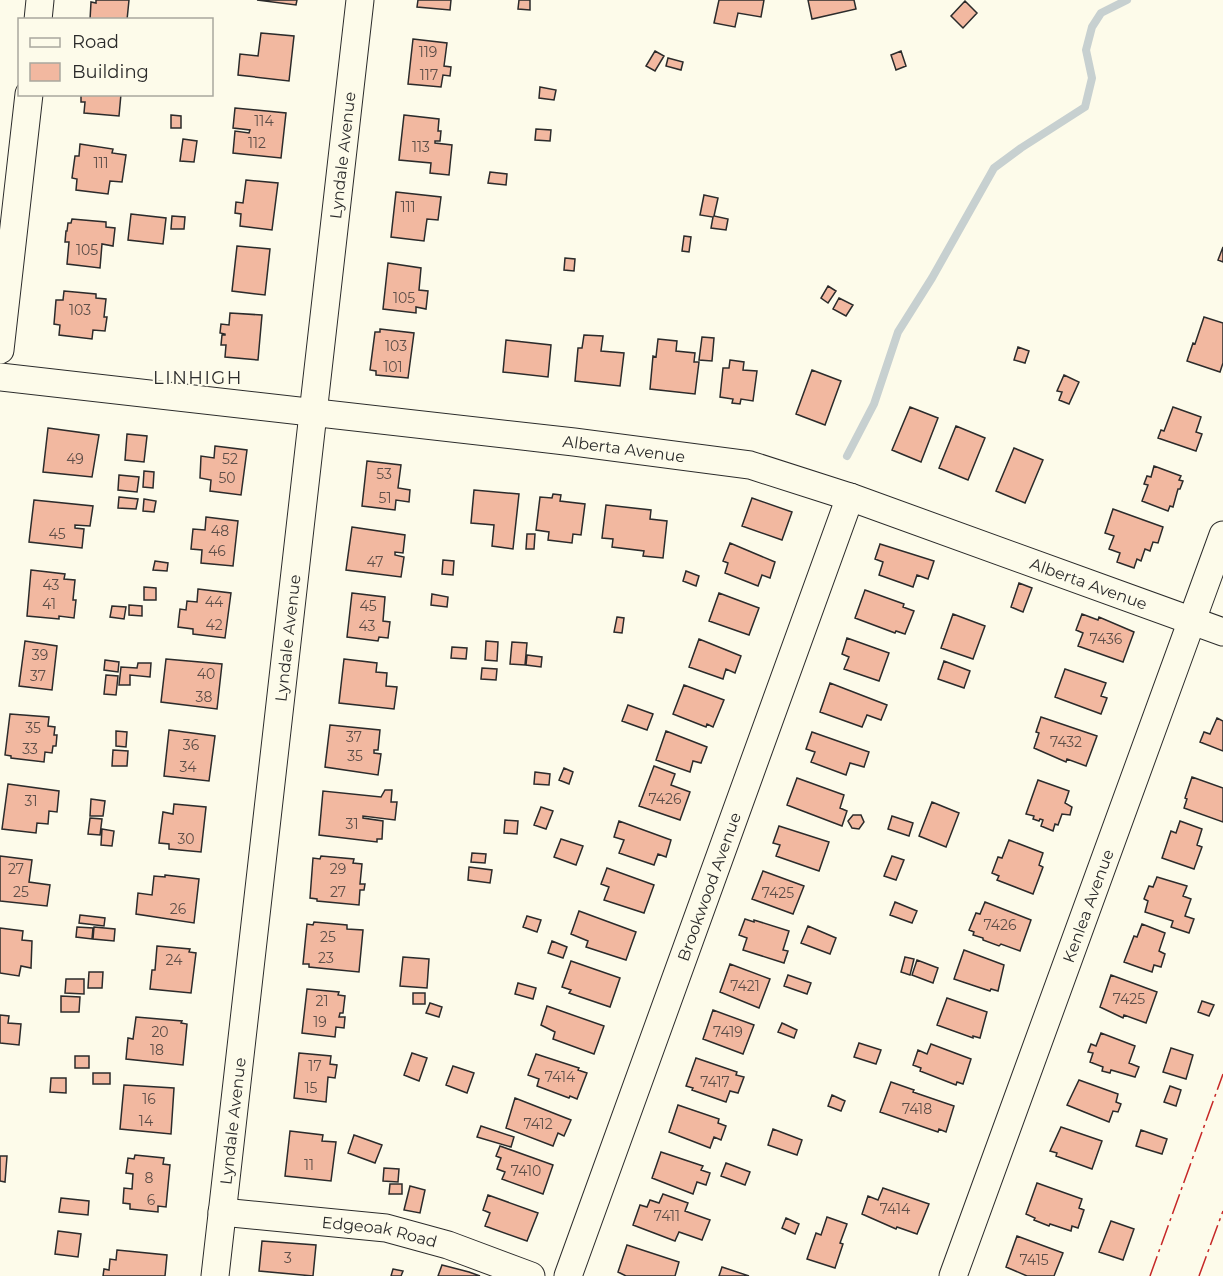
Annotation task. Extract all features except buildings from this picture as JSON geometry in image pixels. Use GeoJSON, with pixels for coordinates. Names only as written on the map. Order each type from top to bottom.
{"type":"FeatureCollection","features":[{"type":"Feature","properties":{"kind":"street"},"geometry":{"type":"LineString","coordinates":[[38,18],[40,0]]}},
{"type":"Feature","properties":{"kind":"street","name":"Lyndale Avenue"},"geometry":{"type":"LineString","coordinates":[[215,1276],[360,0]]}},
{"type":"Feature","properties":{"kind":"street"},"geometry":{"type":"LineString","coordinates":[[0,350],[29,96]]}},
{"type":"Feature","properties":{"kind":"street","name":"Alberta Avenue"},"geometry":{"type":"LineString","coordinates":[[0,377],[574,442],[750,465],[850,497],[1223,632]]}},
{"type":"Feature","properties":{"kind":"street","name":"Brookwood Avenue"},"geometry":{"type":"LineString","coordinates":[[568,1276],[850,497]]}},
{"type":"Feature","properties":{"kind":"street","name":"Kenlea Avenue"},"geometry":{"type":"LineString","coordinates":[[953,1276],[1223,535]]}},
{"type":"Feature","properties":{"kind":"street","name":"Edgeoak Road"},"geometry":{"type":"LineString","coordinates":[[222,1212],[386,1228],[448,1245],[531,1276]]}},
{"type":"Feature","properties":{"kind":"waterway"},"geometry":{"type":"LineString","coordinates":[[847,456],[874,404],[898,332],[932,278],[994,168],[1085,107],[1092,78],[1086,50],[1092,27],[1101,13],[1127,0]]}},
{"type":"Feature","properties":{"kind":"power"},"geometry":{"type":"LineString","coordinates":[[1150,1276],[1223,1074]]}},
{"type":"Feature","properties":{"kind":"power"},"geometry":{"type":"LineString","coordinates":[[1199,1276],[1223,1211]]}},
{"type":"Feature","properties":{"kind":"district","name":"LINHIGH"},"geometry":{"type":"Point","coordinates":[198,378]}}]}
